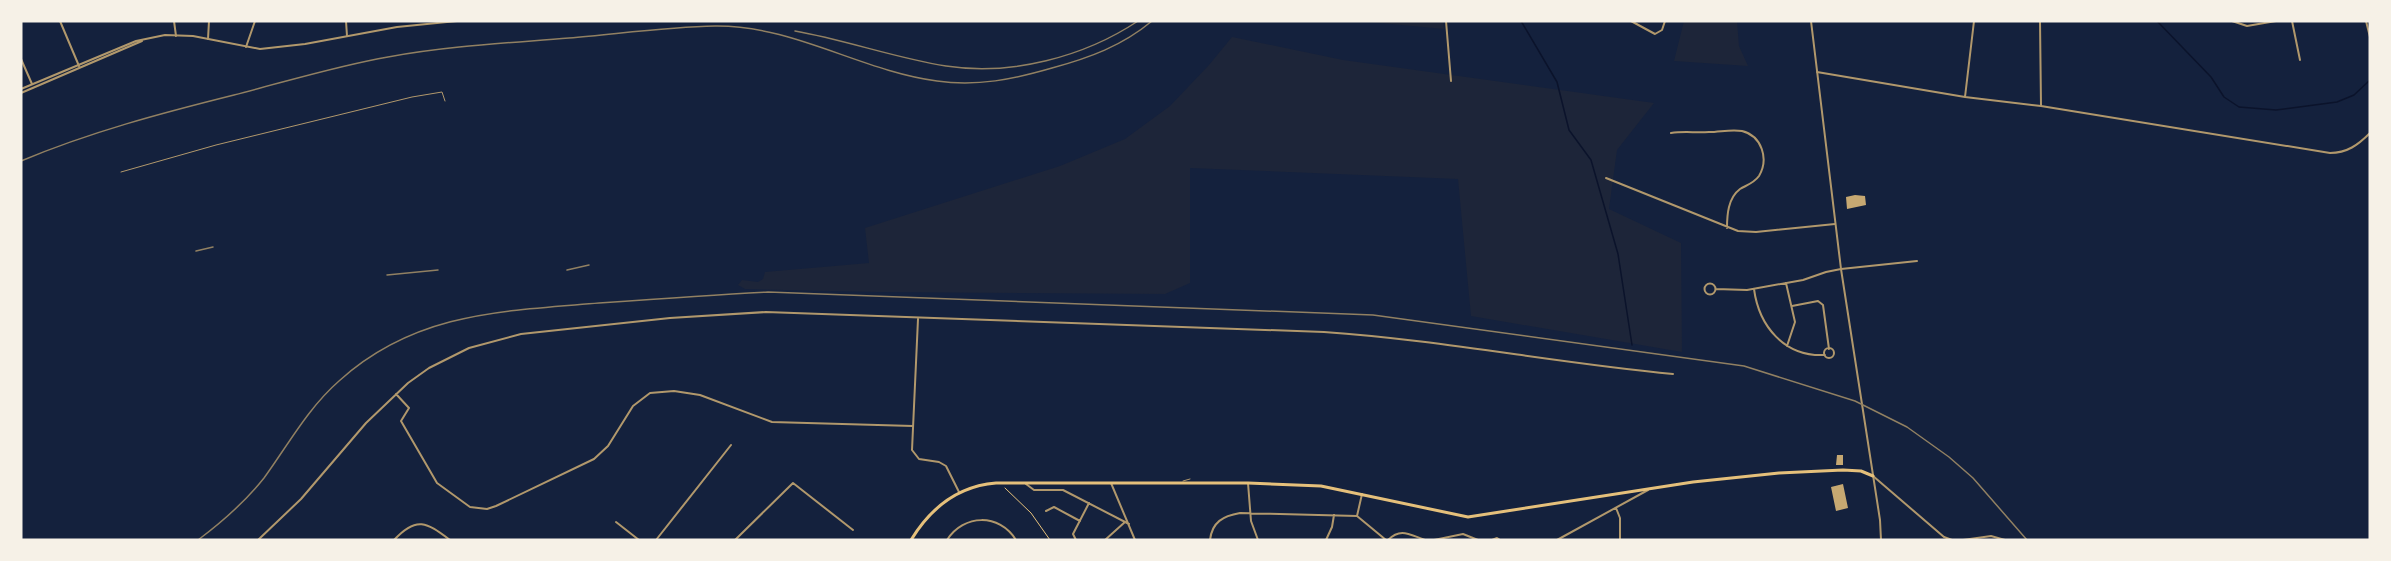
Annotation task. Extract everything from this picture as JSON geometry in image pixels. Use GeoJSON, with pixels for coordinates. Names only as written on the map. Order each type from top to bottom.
{"type":"FeatureCollection","features":[{"type":"Feature","properties":{"kind":"main road"},"geometry":{"type":"LineString","coordinates":[[911,540],[934,510],[960,493],[999,483],[1248,483],[1321,486],[1468,517],[1779,473],[1843,470],[1861,471],[1873,476]]}},
{"type":"Feature","properties":{"kind":"street"},"geometry":{"type":"LineString","coordinates":[[60,21],[79,67]]}},
{"type":"Feature","properties":{"kind":"street"},"geometry":{"type":"LineString","coordinates":[[208,39],[209,21]]}},
{"type":"Feature","properties":{"kind":"street"},"geometry":{"type":"LineString","coordinates":[[246,46],[255,21]]}},
{"type":"Feature","properties":{"kind":"street"},"geometry":{"type":"LineString","coordinates":[[346,21],[347,36]]}},
{"type":"Feature","properties":{"kind":"street"},"geometry":{"type":"LineString","coordinates":[[21,93],[143,40],[165,35],[208,39],[260,49],[304,44],[397,27],[458,21]]}},
{"type":"Feature","properties":{"kind":"street"},"geometry":{"type":"LineString","coordinates":[[1446,21],[1451,81]]}},
{"type":"Feature","properties":{"kind":"street"},"geometry":{"type":"LineString","coordinates":[[1631,21],[1655,34],[1662,30],[1665,21]]}},
{"type":"Feature","properties":{"kind":"street"},"geometry":{"type":"LineString","coordinates":[[1812,21],[1841,269],[1880,520],[1881,540]]}},
{"type":"Feature","properties":{"kind":"street"},"geometry":{"type":"LineString","coordinates":[[1965,97],[1974,21]]}},
{"type":"Feature","properties":{"kind":"street"},"geometry":{"type":"LineString","coordinates":[[2040,21],[2041,106]]}},
{"type":"Feature","properties":{"kind":"street"},"geometry":{"type":"LineString","coordinates":[[2232,21],[2247,26],[2276,21]]}},
{"type":"Feature","properties":{"kind":"street"},"geometry":{"type":"LineString","coordinates":[[2292,21],[2300,60]]}},
{"type":"Feature","properties":{"kind":"street"},"geometry":{"type":"LineString","coordinates":[[2366,21],[2370,37]]}},
{"type":"Feature","properties":{"kind":"street"},"geometry":{"type":"LineString","coordinates":[[172,22],[176,36]]}},
{"type":"Feature","properties":{"kind":"street"},"geometry":{"type":"LineString","coordinates":[[21,58],[32,84]]}},
{"type":"Feature","properties":{"kind":"street"},"geometry":{"type":"LineString","coordinates":[[21,89],[79,67]]}},
{"type":"Feature","properties":{"kind":"street"},"geometry":{"type":"LineString","coordinates":[[1817,72],[2330,153],[2354,148],[2370,133]]}},
{"type":"Feature","properties":{"kind":"street"},"geometry":{"type":"LineString","coordinates":[[1671,133],[1742,131],[1752,136],[1761,146],[1764,152],[1763,168],[1758,178],[1739,190],[1733,197],[1729,207],[1727,228]]}},
{"type":"Feature","properties":{"kind":"street"},"geometry":{"type":"LineString","coordinates":[[1606,178],[1727,228],[1756,232],[1836,224]]}},
{"type":"Feature","properties":{"kind":"street"},"geometry":{"type":"LineString","coordinates":[[1716,289],[1754,288],[1786,283],[1841,269],[1917,261]]}},
{"type":"Feature","properties":{"kind":"street"},"geometry":{"type":"LineString","coordinates":[[1786,283],[1794,322],[1787,346]]}},
{"type":"Feature","properties":{"kind":"street"},"geometry":{"type":"LineString","coordinates":[[1754,288],[1761,317],[1768,329],[1787,346],[1807,354],[1825,355],[1828,358],[1833,356],[1833,351],[1828,349]]}},
{"type":"Feature","properties":{"kind":"street"},"geometry":{"type":"LineString","coordinates":[[1792,306],[1818,302],[1823,305],[1828,349],[1825,355]]}},
{"type":"Feature","properties":{"kind":"street"},"geometry":{"type":"LineString","coordinates":[[258,540],[301,499],[366,423],[396,393],[429,368],[447,358],[469,348],[521,334],[669,318],[766,312],[1324,332],[1390,337],[1626,370],[1672,374]]}},
{"type":"Feature","properties":{"kind":"street"},"geometry":{"type":"LineString","coordinates":[[918,319],[913,453],[919,459],[939,462],[946,466],[960,493]]}},
{"type":"Feature","properties":{"kind":"street"},"geometry":{"type":"LineString","coordinates":[[396,393],[409,408],[401,421],[411,434],[434,479],[461,502],[476,509],[496,506],[594,459],[609,446],[633,405],[650,393],[674,392],[700,395],[772,422],[913,426]]}},
{"type":"Feature","properties":{"kind":"street"},"geometry":{"type":"LineString","coordinates":[[656,540],[730,445]]}},
{"type":"Feature","properties":{"kind":"street"},"geometry":{"type":"LineString","coordinates":[[1873,476],[1944,537],[1952,540]]}},
{"type":"Feature","properties":{"kind":"street"},"geometry":{"type":"LineString","coordinates":[[1024,482],[1034,490],[1063,490],[1129,524]]}},
{"type":"Feature","properties":{"kind":"street"},"geometry":{"type":"LineString","coordinates":[[737,539],[793,483],[853,530]]}},
{"type":"Feature","properties":{"kind":"street"},"geometry":{"type":"LineString","coordinates":[[1111,483],[1135,540]]}},
{"type":"Feature","properties":{"kind":"street"},"geometry":{"type":"LineString","coordinates":[[1248,483],[1252,527],[1258,540]]}},
{"type":"Feature","properties":{"kind":"street"},"geometry":{"type":"LineString","coordinates":[[1557,540],[1648,490]]}},
{"type":"Feature","properties":{"kind":"street"},"geometry":{"type":"LineString","coordinates":[[1357,516],[1362,494]]}},
{"type":"Feature","properties":{"kind":"street"},"geometry":{"type":"LineString","coordinates":[[1076,540],[1073,534],[1089,503]]}},
{"type":"Feature","properties":{"kind":"street"},"geometry":{"type":"LineString","coordinates":[[1046,511],[1054,507],[1080,521]]}},
{"type":"Feature","properties":{"kind":"street"},"geometry":{"type":"LineString","coordinates":[[1616,508],[1620,518],[1620,540]]}},
{"type":"Feature","properties":{"kind":"street"},"geometry":{"type":"LineString","coordinates":[[1210,540],[1216,524],[1222,518],[1231,514],[1250,513],[1357,516],[1387,540],[1401,532],[1425,540]]}},
{"type":"Feature","properties":{"kind":"street"},"geometry":{"type":"LineString","coordinates":[[1326,540],[1334,515]]}},
{"type":"Feature","properties":{"kind":"street"},"geometry":{"type":"LineString","coordinates":[[947,540],[961,525],[982,520],[998,523],[1011,532],[1016,540]]}},
{"type":"Feature","properties":{"kind":"street"},"geometry":{"type":"LineString","coordinates":[[616,522],[639,540]]}},
{"type":"Feature","properties":{"kind":"street"},"geometry":{"type":"LineString","coordinates":[[1105,540],[1125,522]]}},
{"type":"Feature","properties":{"kind":"street"},"geometry":{"type":"LineString","coordinates":[[394,540],[404,531],[426,523],[450,540]]}},
{"type":"Feature","properties":{"kind":"street"},"geometry":{"type":"LineString","coordinates":[[1434,540],[1463,534],[1478,540]]}},
{"type":"Feature","properties":{"kind":"street"},"geometry":{"type":"LineString","coordinates":[[1963,540],[1991,536],[2005,540]]}},
{"type":"Feature","properties":{"kind":"street"},"geometry":{"type":"LineString","coordinates":[[67,540],[91,540]]}},
{"type":"Feature","properties":{"kind":"street"},"geometry":{"type":"LineString","coordinates":[[1492,540],[1500,540]]}},
{"type":"Feature","properties":{"kind":"lane"},"geometry":{"type":"LineString","coordinates":[[122,171],[216,145],[412,97],[442,92],[445,101]]}},
{"type":"Feature","properties":{"kind":"lane"},"geometry":{"type":"LineString","coordinates":[[1178,484],[1190,479]]}},
{"type":"Feature","properties":{"kind":"path"},"geometry":{"type":"LineString","coordinates":[[999,483],[1031,513],[1050,540]]}},
{"type":"Feature","properties":{"kind":"shaded area"},"geometry":{"type":"Polygon","coordinates":[[[1359,21],[1443,21],[1444,29],[1359,21]]]}},
{"type":"Feature","properties":{"kind":"shaded area"},"geometry":{"type":"Polygon","coordinates":[[[1684,21],[1737,21],[1739,46],[1748,66],[1674,61],[1684,21]]]}},
{"type":"Feature","properties":{"kind":"shaded area"},"geometry":{"type":"Polygon","coordinates":[[[1232,37],[1343,60],[1654,103],[1617,150],[1609,209],[1681,243],[1682,352],[1471,316],[1458,179],[1190,168],[1190,283],[1165,294],[876,292],[745,289],[738,285],[742,280],[758,282],[763,279],[765,272],[869,263],[865,228],[1060,166],[1125,139],[1170,106],[1232,37]]]}},
{"type":"Feature","properties":{"kind":"building"},"geometry":{"type":"Polygon","coordinates":[[[1865,196],[1866,205],[1847,209],[1846,197],[1865,196]]]}},
{"type":"Feature","properties":{"kind":"building"},"geometry":{"type":"Polygon","coordinates":[[[1837,455],[1843,455],[1843,465],[1836,465],[1837,455]]]}},
{"type":"Feature","properties":{"kind":"building"},"geometry":{"type":"Polygon","coordinates":[[[1843,484],[1848,508],[1836,511],[1831,487],[1843,484]]]}},
{"type":"Feature","properties":{"kind":"waterway"},"geometry":{"type":"LineString","coordinates":[[1521,21],[1557,82],[1569,130],[1591,160],[1618,254],[1632,345]]}},
{"type":"Feature","properties":{"kind":"waterway"},"geometry":{"type":"LineString","coordinates":[[2157,21],[2211,77],[2224,97],[2239,107],[2276,110],[2337,102],[2354,95],[2370,80]]}},
{"type":"Feature","properties":{"kind":"railway"},"geometry":{"type":"LineString","coordinates":[[795,31],[927,63],[971,68],[996,68],[1021,66],[1071,54],[1117,34],[1138,21]]}},
{"type":"Feature","properties":{"kind":"railway"},"geometry":{"type":"LineString","coordinates":[[21,161],[100,132],[180,109],[349,65],[433,50],[715,26],[772,33],[909,76],[966,83],[1009,79],[1079,60],[1117,44],[1152,21]]}},
{"type":"Feature","properties":{"kind":"railway"},"geometry":{"type":"LineString","coordinates":[[196,251],[213,247]]}},
{"type":"Feature","properties":{"kind":"railway"},"geometry":{"type":"LineString","coordinates":[[567,270],[589,265]]}},
{"type":"Feature","properties":{"kind":"railway"},"geometry":{"type":"LineString","coordinates":[[387,275],[438,270]]}},
{"type":"Feature","properties":{"kind":"railway"},"geometry":{"type":"LineString","coordinates":[[198,540],[233,511],[257,487],[308,415],[339,381],[368,358],[398,341],[429,328],[495,313],[599,303],[768,292],[1373,315],[1744,366],[1855,401],[1907,427],[1949,457],[1973,478],[2027,540]]}}]}
